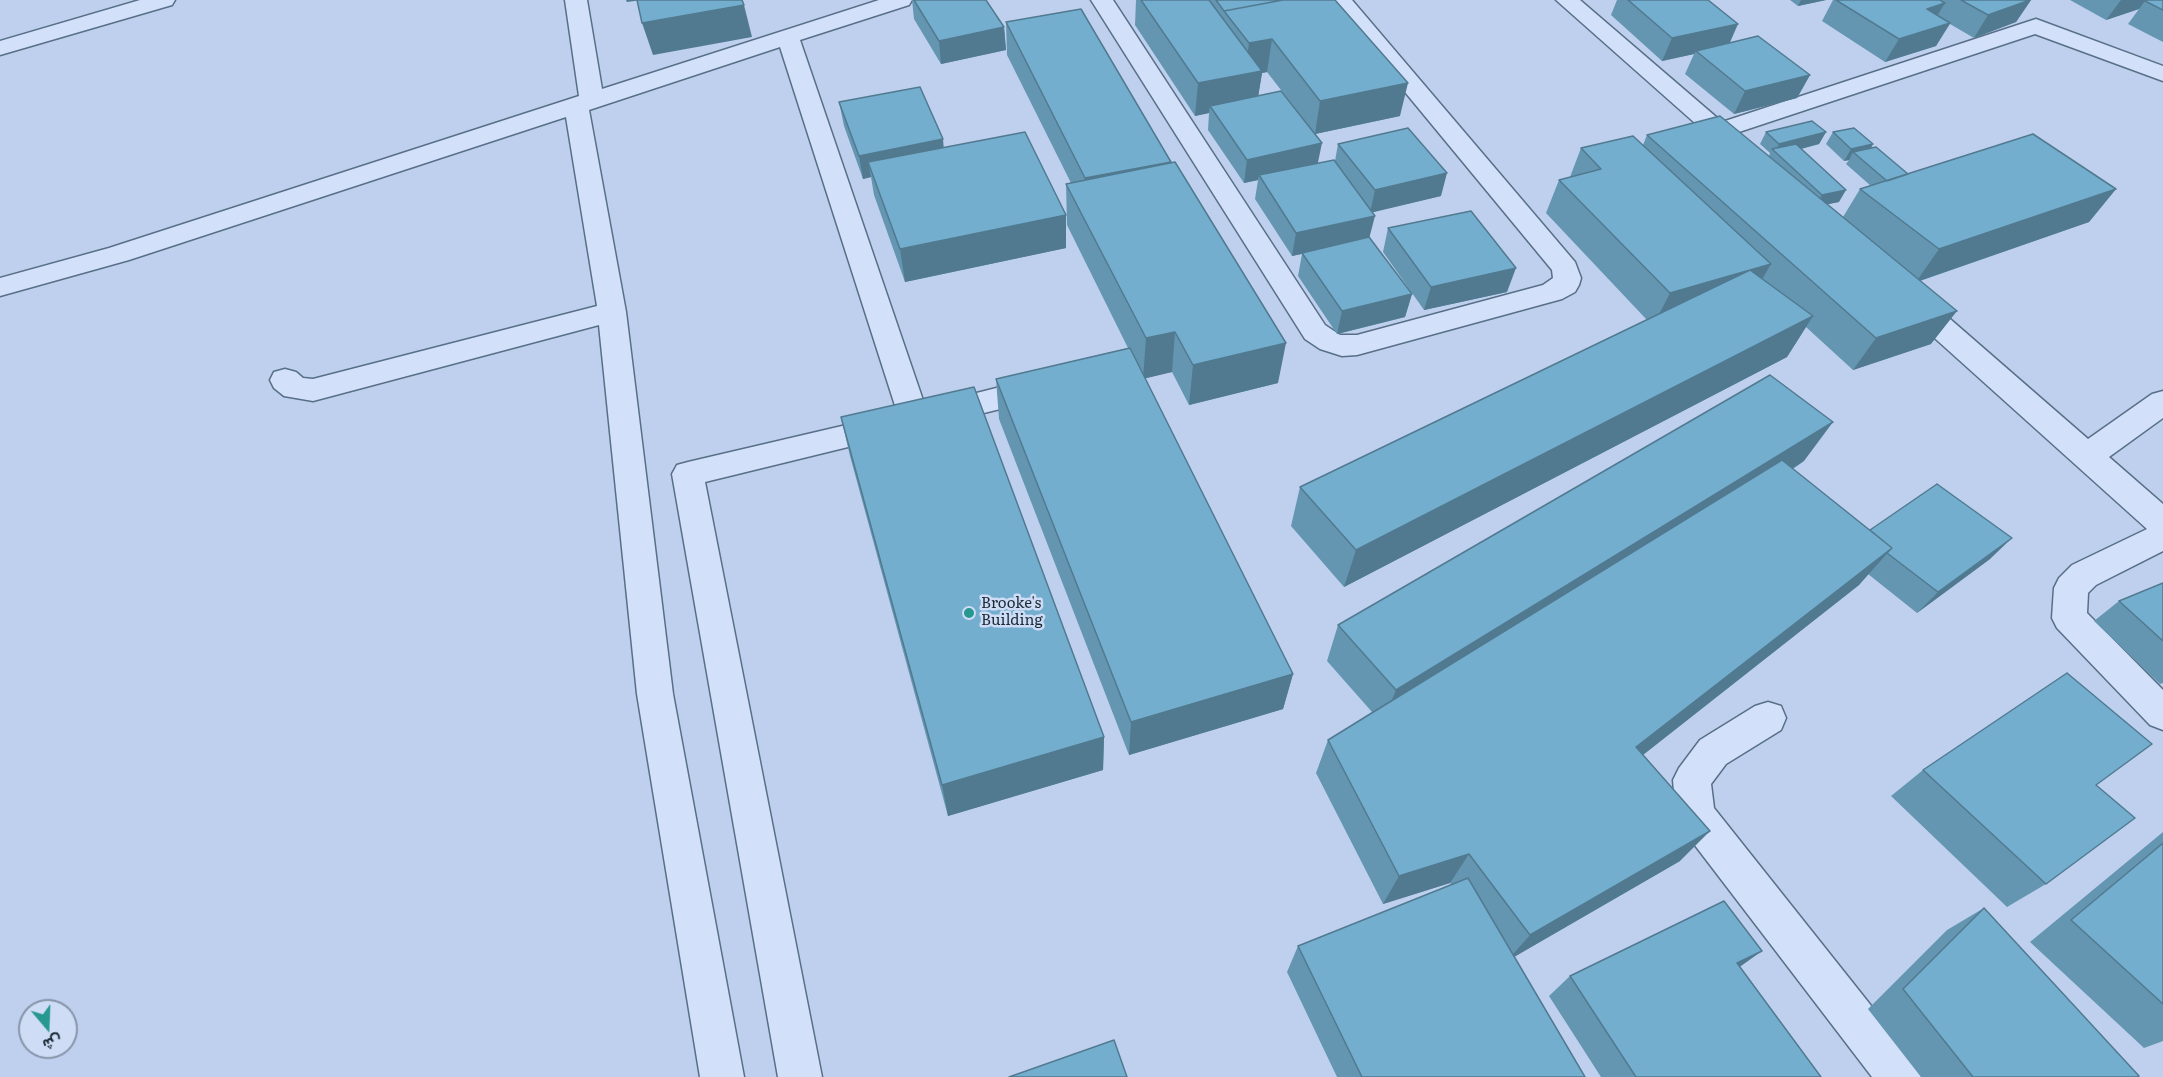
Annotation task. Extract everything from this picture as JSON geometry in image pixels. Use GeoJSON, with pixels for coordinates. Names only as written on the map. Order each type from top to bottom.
{"type":"FeatureCollection","features":[{"type":"Feature","properties":{"kind":"street"},"geometry":{"type":"LineString","coordinates":[[0,48],[164,0]]}},
{"type":"Feature","properties":{"kind":"street"},"geometry":{"type":"LineString","coordinates":[[576,0],[584,103],[612,312],[655,694],[722,1077]]}},
{"type":"Feature","properties":{"kind":"street"},"geometry":{"type":"LineString","coordinates":[[0,287],[119,254],[902,0]]}},
{"type":"Feature","properties":{"kind":"street"},"geometry":{"type":"LineString","coordinates":[[1102,0],[1315,332],[1330,342],[1342,346],[1357,345],[1552,292],[1565,285],[1567,278],[1565,268],[1340,0]]}},
{"type":"Feature","properties":{"kind":"street"},"geometry":{"type":"LineString","coordinates":[[1567,0],[1754,163]]}},
{"type":"Feature","properties":{"kind":"street"},"geometry":{"type":"LineString","coordinates":[[1718,131],[2036,26],[2163,74]]}},
{"type":"Feature","properties":{"kind":"street"},"geometry":{"type":"LineString","coordinates":[[788,37],[915,420]]}},
{"type":"Feature","properties":{"kind":"street"},"geometry":{"type":"LineString","coordinates":[[1889,282],[2163,523]]}},
{"type":"Feature","properties":{"kind":"street"},"geometry":{"type":"LineString","coordinates":[[285,380],[295,388],[314,390],[612,312]]}},
{"type":"Feature","properties":{"kind":"street"},"geometry":{"type":"LineString","coordinates":[[800,1077],[688,474],[1073,380]]}},
{"type":"Feature","properties":{"kind":"street"},"geometry":{"type":"LineString","coordinates":[[2087,456],[2163,402]]}},
{"type":"Feature","properties":{"kind":"street"},"geometry":{"type":"LineString","coordinates":[[2163,536],[2084,575],[2071,588],[2069,618],[2163,714]]}},
{"type":"Feature","properties":{"kind":"street"},"geometry":{"type":"LineString","coordinates":[[1768,718],[1713,752],[1692,780],[1695,814],[1899,1077]]}},
{"type":"Feature","properties":{"kind":"building"},"geometry":{"type":"Polygon","coordinates":[[[637,0],[742,0],[744,5],[642,23],[637,0]]]}},
{"type":"Feature","properties":{"kind":"building"},"geometry":{"type":"Polygon","coordinates":[[[914,0],[986,0],[1004,27],[939,41],[914,0]]]}},
{"type":"Feature","properties":{"kind":"building"},"geometry":{"type":"Polygon","coordinates":[[[1141,0],[1209,0],[1262,71],[1198,83],[1141,0]]]}},
{"type":"Feature","properties":{"kind":"building"},"geometry":{"type":"Polygon","coordinates":[[[1216,0],[1283,0],[1224,11],[1216,0]]]}},
{"type":"Feature","properties":{"kind":"building"},"geometry":{"type":"Polygon","coordinates":[[[1283,0],[1335,0],[1408,83],[1320,101],[1272,39],[1249,43],[1224,11],[1283,0]]]}},
{"type":"Feature","properties":{"kind":"building"},"geometry":{"type":"Polygon","coordinates":[[[1628,0],[1708,0],[1738,24],[1672,38],[1628,0]]]}},
{"type":"Feature","properties":{"kind":"building"},"geometry":{"type":"Polygon","coordinates":[[[1836,0],[1940,0],[1945,3],[1927,9],[1950,23],[1899,39],[1836,0]]]}},
{"type":"Feature","properties":{"kind":"building"},"geometry":{"type":"Polygon","coordinates":[[[1961,0],[2030,0],[1988,15],[1961,0]]]}},
{"type":"Feature","properties":{"kind":"building"},"geometry":{"type":"Polygon","coordinates":[[[2163,0],[2163,10],[2145,1],[2163,0]]]}},
{"type":"Feature","properties":{"kind":"building"},"geometry":{"type":"Polygon","coordinates":[[[1081,9],[1171,162],[1085,178],[1006,22],[1081,9]]]}},
{"type":"Feature","properties":{"kind":"building"},"geometry":{"type":"Polygon","coordinates":[[[1758,36],[1810,75],[1745,91],[1696,51],[1758,36]]]}},
{"type":"Feature","properties":{"kind":"building"},"geometry":{"type":"Polygon","coordinates":[[[920,87],[943,139],[859,156],[839,102],[920,87]]]}},
{"type":"Feature","properties":{"kind":"building"},"geometry":{"type":"Polygon","coordinates":[[[1281,91],[1322,143],[1247,160],[1210,106],[1281,91]]]}},
{"type":"Feature","properties":{"kind":"building"},"geometry":{"type":"Polygon","coordinates":[[[1720,116],[1957,311],[1876,338],[1647,135],[1720,116]]]}},
{"type":"Feature","properties":{"kind":"building"},"geometry":{"type":"Polygon","coordinates":[[[1812,121],[1826,132],[1779,144],[1766,132],[1812,121]]]}},
{"type":"Feature","properties":{"kind":"building"},"geometry":{"type":"Polygon","coordinates":[[[1408,128],[1447,173],[1375,190],[1338,144],[1408,128]]]}},
{"type":"Feature","properties":{"kind":"building"},"geometry":{"type":"Polygon","coordinates":[[[1854,128],[1873,144],[1851,149],[1833,132],[1854,128]]]}},
{"type":"Feature","properties":{"kind":"building"},"geometry":{"type":"Polygon","coordinates":[[[1025,132],[1066,215],[900,249],[868,162],[1025,132]]]}},
{"type":"Feature","properties":{"kind":"building"},"geometry":{"type":"Polygon","coordinates":[[[2033,134],[2116,189],[1939,249],[1860,189],[2033,134]]]}},
{"type":"Feature","properties":{"kind":"building"},"geometry":{"type":"Polygon","coordinates":[[[1633,136],[1771,264],[1670,293],[1559,180],[1601,169],[1581,148],[1633,136]]]}},
{"type":"Feature","properties":{"kind":"building"},"geometry":{"type":"Polygon","coordinates":[[[1796,144],[1846,190],[1822,195],[1772,149],[1796,144]]]}},
{"type":"Feature","properties":{"kind":"building"},"geometry":{"type":"Polygon","coordinates":[[[1876,147],[1908,174],[1887,181],[1853,152],[1876,147]]]}},
{"type":"Feature","properties":{"kind":"building"},"geometry":{"type":"Polygon","coordinates":[[[1334,160],[1375,216],[1296,233],[1259,175],[1334,160]]]}},
{"type":"Feature","properties":{"kind":"building"},"geometry":{"type":"Polygon","coordinates":[[[1175,162],[1286,343],[1193,365],[1175,332],[1146,338],[1066,184],[1175,162]]]}},
{"type":"Feature","properties":{"kind":"building"},"geometry":{"type":"Polygon","coordinates":[[[1471,211],[1516,268],[1431,287],[1388,228],[1471,211]]]}},
{"type":"Feature","properties":{"kind":"building"},"geometry":{"type":"Polygon","coordinates":[[[1369,237],[1412,294],[1342,311],[1302,253],[1369,237]]]}},
{"type":"Feature","properties":{"kind":"building"},"geometry":{"type":"Polygon","coordinates":[[[1750,270],[1813,316],[1356,550],[1300,487],[1750,270]]]}},
{"type":"Feature","properties":{"kind":"building"},"geometry":{"type":"Polygon","coordinates":[[[1130,348],[1293,674],[1131,722],[996,379],[1130,348]]]}},
{"type":"Feature","properties":{"kind":"building"},"geometry":{"type":"Polygon","coordinates":[[[1770,375],[1833,422],[1396,690],[1338,625],[1770,375]]]}},
{"type":"Feature","properties":{"kind":"building","name":"Brooke's Building"},"geometry":{"type":"Polygon","coordinates":[[[974,387],[1104,737],[942,785],[841,417],[974,387]]]}},
{"type":"Feature","properties":{"kind":"building"},"geometry":{"type":"Polygon","coordinates":[[[1782,460],[1892,548],[1636,747],[1710,831],[1530,935],[1469,854],[1399,876],[1328,740],[1782,460]]]}},
{"type":"Feature","properties":{"kind":"building"},"geometry":{"type":"Polygon","coordinates":[[[1937,484],[2012,538],[1938,592],[1887,553],[1892,548],[1870,530],[1937,484]]]}},
{"type":"Feature","properties":{"kind":"building"},"geometry":{"type":"Polygon","coordinates":[[[2163,583],[2163,641],[2119,601],[2163,583]]]}},
{"type":"Feature","properties":{"kind":"building"},"geometry":{"type":"Polygon","coordinates":[[[2067,673],[2152,744],[2096,785],[2135,818],[2046,884],[1923,770],[2067,673]]]}},
{"type":"Feature","properties":{"kind":"building"},"geometry":{"type":"Polygon","coordinates":[[[2163,843],[2163,1004],[2071,920],[2163,843]]]}},
{"type":"Feature","properties":{"kind":"building"},"geometry":{"type":"Polygon","coordinates":[[[1468,878],[1585,1077],[1362,1077],[1298,946],[1468,878]]]}},
{"type":"Feature","properties":{"kind":"building"},"geometry":{"type":"Polygon","coordinates":[[[1724,901],[1762,951],[1737,963],[1821,1077],[1636,1077],[1570,976],[1724,901]]]}},
{"type":"Feature","properties":{"kind":"building"},"geometry":{"type":"Polygon","coordinates":[[[1984,908],[2139,1076],[1973,1077],[1903,989],[1984,908]]]}},
{"type":"Feature","properties":{"kind":"building"},"geometry":{"type":"Polygon","coordinates":[[[1114,1040],[1127,1077],[1009,1077],[1114,1040]]]}},
{"type":"Feature","properties":{"kind":"place","name":"Brooke's Building"},"geometry":{"type":"Point","coordinates":[969,613]}}]}
